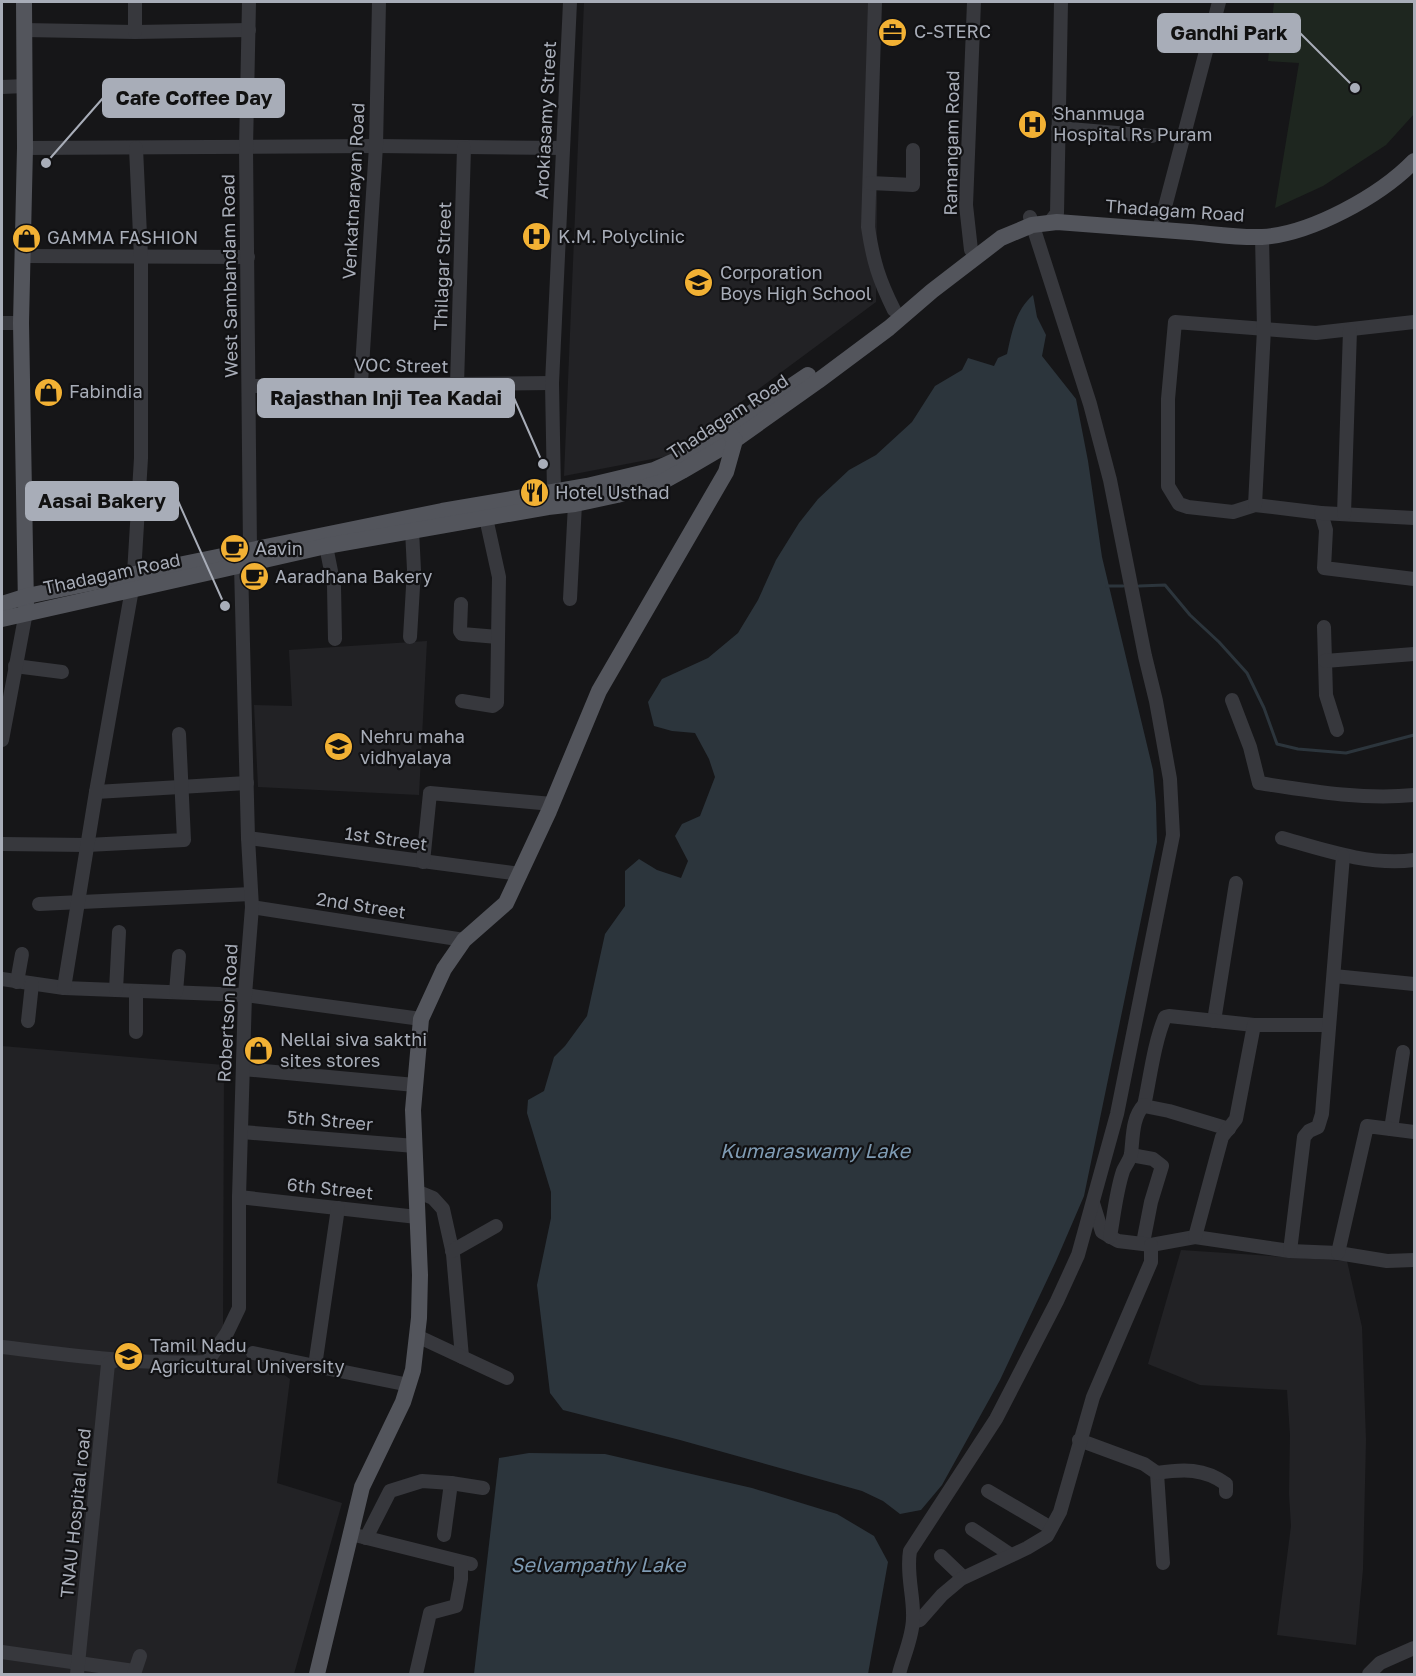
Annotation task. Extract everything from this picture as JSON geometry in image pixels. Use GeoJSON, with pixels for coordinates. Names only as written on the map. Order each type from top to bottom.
{"type":"FeatureCollection","features":[{"type":"Feature","properties":{"kind":"main road"},"geometry":{"type":"LineString","coordinates":[[24,2],[26,86],[21,323],[26,604]]}},
{"type":"Feature","properties":{"kind":"main road","name":"Thadagam Road"},"geometry":{"type":"LineString","coordinates":[[133,582],[250,550],[442,511],[610,482],[654,470],[731,435],[864,335],[971,250],[1003,228],[1053,218],[1258,227],[1290,222],[1323,211],[1345,199],[1396,166],[1414,148]]}},
{"type":"Feature","properties":{"kind":"main road","name":"Thadagam Road"},"geometry":{"type":"LineString","coordinates":[[1053,218],[1262,237],[1304,228],[1323,221],[1411,170]]}},
{"type":"Feature","properties":{"kind":"main road","name":"Thadagam Road"},"geometry":{"type":"LineString","coordinates":[[2,604],[26,604],[133,582],[241,566],[326,546],[412,530],[575,504],[662,482],[889,328],[1000,238],[1031,221]]}},
{"type":"Feature","properties":{"kind":"main road"},"geometry":{"type":"LineString","coordinates":[[317,1674],[359,1536],[363,1487],[403,1402],[413,1370],[420,1275],[415,1085],[421,1019],[444,969],[464,940],[506,903],[552,804],[599,691],[726,472],[731,435]]}},
{"type":"Feature","properties":{"kind":"main road","name":"Thadagam Road"},"geometry":{"type":"LineString","coordinates":[[2,619],[26,604]]}},
{"type":"Feature","properties":{"kind":"street"},"geometry":{"type":"LineString","coordinates":[[135,2],[135,32]]}},
{"type":"Feature","properties":{"kind":"street","name":"West Sambandam Road"},"geometry":{"type":"LineString","coordinates":[[249,2],[246,148],[250,550]]}},
{"type":"Feature","properties":{"kind":"street","name":"Venkatnarayan Road"},"geometry":{"type":"LineString","coordinates":[[361,383],[376,146],[379,2]]}},
{"type":"Feature","properties":{"kind":"street","name":"Arokiasamy Street"},"geometry":{"type":"LineString","coordinates":[[554,492],[552,383],[570,2]]}},
{"type":"Feature","properties":{"kind":"street"},"geometry":{"type":"LineString","coordinates":[[875,2],[868,227],[872,255],[880,282],[894,310]]}},
{"type":"Feature","properties":{"kind":"street","name":"Ramangam Road"},"geometry":{"type":"LineString","coordinates":[[971,250],[966,205],[974,2]]}},
{"type":"Feature","properties":{"kind":"street"},"geometry":{"type":"LineString","coordinates":[[1053,218],[1061,2]]}},
{"type":"Feature","properties":{"kind":"street"},"geometry":{"type":"LineString","coordinates":[[1161,222],[1219,2]]}},
{"type":"Feature","properties":{"kind":"street"},"geometry":{"type":"LineString","coordinates":[[24,30],[135,32],[249,30]]}},
{"type":"Feature","properties":{"kind":"street"},"geometry":{"type":"LineString","coordinates":[[2,87],[26,86]]}},
{"type":"Feature","properties":{"kind":"street"},"geometry":{"type":"LineString","coordinates":[[1058,129],[1152,136]]}},
{"type":"Feature","properties":{"kind":"street"},"geometry":{"type":"LineString","coordinates":[[25,148],[376,146],[562,148]]}},
{"type":"Feature","properties":{"kind":"street"},"geometry":{"type":"LineString","coordinates":[[64,988],[133,582],[141,458],[141,257],[136,148]]}},
{"type":"Feature","properties":{"kind":"street","name":"Thilagar Street"},"geometry":{"type":"LineString","coordinates":[[457,385],[464,148]]}},
{"type":"Feature","properties":{"kind":"street"},"geometry":{"type":"LineString","coordinates":[[870,183],[913,185],[913,150]]}},
{"type":"Feature","properties":{"kind":"street"},"geometry":{"type":"LineString","coordinates":[[899,1674],[913,1622],[913,1603],[908,1570],[910,1551],[996,1419],[1078,1255],[1117,1114],[1173,835],[1170,779],[1156,701],[1107,469],[1090,404],[1031,221]]}},
{"type":"Feature","properties":{"kind":"street"},"geometry":{"type":"LineString","coordinates":[[1255,505],[1264,329],[1262,237]]}},
{"type":"Feature","properties":{"kind":"street"},"geometry":{"type":"LineString","coordinates":[[23,256],[248,258]]}},
{"type":"Feature","properties":{"kind":"street"},"geometry":{"type":"LineString","coordinates":[[1414,322],[1316,333],[1175,322],[1168,399],[1168,486],[1179,504],[1233,512],[1255,505],[1321,513],[1414,518]]}},
{"type":"Feature","properties":{"kind":"street"},"geometry":{"type":"LineString","coordinates":[[2,323],[21,323]]}},
{"type":"Feature","properties":{"kind":"street"},"geometry":{"type":"LineString","coordinates":[[1344,514],[1350,330]]}},
{"type":"Feature","properties":{"kind":"street","name":"VOC Street"},"geometry":{"type":"LineString","coordinates":[[249,386],[361,383],[457,385],[552,383]]}},
{"type":"Feature","properties":{"kind":"street"},"geometry":{"type":"LineString","coordinates":[[570,599],[575,504]]}},
{"type":"Feature","properties":{"kind":"street"},"geometry":{"type":"LineString","coordinates":[[1321,513],[1326,530],[1324,568],[1414,579]]}},
{"type":"Feature","properties":{"kind":"street"},"geometry":{"type":"LineString","coordinates":[[462,701],[495,705],[500,577],[486,518]]}},
{"type":"Feature","properties":{"kind":"street"},"geometry":{"type":"LineString","coordinates":[[410,637],[414,570],[412,530]]}},
{"type":"Feature","properties":{"kind":"street"},"geometry":{"type":"LineString","coordinates":[[326,546],[334,586],[335,639]]}},
{"type":"Feature","properties":{"kind":"street"},"geometry":{"type":"LineString","coordinates":[[241,566],[250,550]]}},
{"type":"Feature","properties":{"kind":"street","name":"Robertson Road"},"geometry":{"type":"LineString","coordinates":[[116,1360],[171,1364],[207,1362],[227,1333],[239,1308],[239,1197],[245,995],[252,900],[248,838],[241,566]]}},
{"type":"Feature","properties":{"kind":"street"},"geometry":{"type":"LineString","coordinates":[[2,740],[26,604]]}},
{"type":"Feature","properties":{"kind":"street"},"geometry":{"type":"LineString","coordinates":[[461,604],[460,631],[462,634],[498,637]]}},
{"type":"Feature","properties":{"kind":"street"},"geometry":{"type":"LineString","coordinates":[[1324,627],[1326,695],[1337,730]]}},
{"type":"Feature","properties":{"kind":"street"},"geometry":{"type":"LineString","coordinates":[[1325,661],[1414,654]]}},
{"type":"Feature","properties":{"kind":"street"},"geometry":{"type":"LineString","coordinates":[[15,666],[62,672]]}},
{"type":"Feature","properties":{"kind":"street"},"geometry":{"type":"LineString","coordinates":[[1232,700],[1250,747],[1259,783],[1338,795],[1384,798],[1414,795]]}},
{"type":"Feature","properties":{"kind":"street"},"geometry":{"type":"LineString","coordinates":[[2,844],[87,845],[183,840],[179,734]]}},
{"type":"Feature","properties":{"kind":"street"},"geometry":{"type":"LineString","coordinates":[[96,792],[247,783]]}},
{"type":"Feature","properties":{"kind":"street"},"geometry":{"type":"LineString","coordinates":[[423,862],[430,793],[552,804]]}},
{"type":"Feature","properties":{"kind":"street","name":"1st Street"},"geometry":{"type":"LineString","coordinates":[[248,838],[520,874]]}},
{"type":"Feature","properties":{"kind":"street"},"geometry":{"type":"LineString","coordinates":[[1282,838],[1343,856],[1401,862],[1414,860]]}},
{"type":"Feature","properties":{"kind":"street"},"geometry":{"type":"LineString","coordinates":[[1290,1251],[1304,1137],[1309,1131],[1318,1127],[1322,1114],[1343,856]]}},
{"type":"Feature","properties":{"kind":"street"},"geometry":{"type":"LineString","coordinates":[[1214,1021],[1236,883]]}},
{"type":"Feature","properties":{"kind":"street","name":"2nd Street"},"geometry":{"type":"LineString","coordinates":[[39,904],[252,900],[464,940]]}},
{"type":"Feature","properties":{"kind":"street"},"geometry":{"type":"LineString","coordinates":[[116,990],[118,932]]}},
{"type":"Feature","properties":{"kind":"street"},"geometry":{"type":"LineString","coordinates":[[17,982],[22,954]]}},
{"type":"Feature","properties":{"kind":"street"},"geometry":{"type":"LineString","coordinates":[[176,992],[179,956]]}},
{"type":"Feature","properties":{"kind":"street"},"geometry":{"type":"LineString","coordinates":[[1334,976],[1414,984]]}},
{"type":"Feature","properties":{"kind":"street"},"geometry":{"type":"LineString","coordinates":[[2,979],[64,988],[245,995],[421,1019]]}},
{"type":"Feature","properties":{"kind":"street"},"geometry":{"type":"LineString","coordinates":[[28,1021],[32,984]]}},
{"type":"Feature","properties":{"kind":"street"},"geometry":{"type":"LineString","coordinates":[[136,991],[136,1032]]}},
{"type":"Feature","properties":{"kind":"street"},"geometry":{"type":"LineString","coordinates":[[1110,1237],[1123,1172],[1131,1155],[1130,1149],[1138,1111],[1144,1105],[1156,1054],[1158,1033],[1165,1017],[1254,1025],[1329,1026]]}},
{"type":"Feature","properties":{"kind":"street"},"geometry":{"type":"LineString","coordinates":[[1195,1237],[1222,1137],[1236,1119],[1254,1025]]}},
{"type":"Feature","properties":{"kind":"street"},"geometry":{"type":"LineString","coordinates":[[1391,1129],[1403,1052]]}},
{"type":"Feature","properties":{"kind":"street"},"geometry":{"type":"LineString","coordinates":[[243,1069],[415,1085]]}},
{"type":"Feature","properties":{"kind":"street"},"geometry":{"type":"LineString","coordinates":[[1144,1105],[1228,1128]]}},
{"type":"Feature","properties":{"kind":"street"},"geometry":{"type":"LineString","coordinates":[[1338,1253],[1366,1126],[1414,1132]]}},
{"type":"Feature","properties":{"kind":"street","name":"5th Streer"},"geometry":{"type":"LineString","coordinates":[[242,1132],[415,1146]]}},
{"type":"Feature","properties":{"kind":"street"},"geometry":{"type":"LineString","coordinates":[[913,1622],[920,1620],[942,1595],[963,1577],[1047,1536],[1060,1512],[1093,1397],[1151,1262],[1147,1244],[1151,1202],[1162,1166],[1153,1160],[1131,1155]]}},
{"type":"Feature","properties":{"kind":"street"},"geometry":{"type":"LineString","coordinates":[[416,1191],[433,1198],[443,1209],[452,1251],[462,1357]]}},
{"type":"Feature","properties":{"kind":"street","name":"6th Street"},"geometry":{"type":"LineString","coordinates":[[239,1197],[417,1217]]}},
{"type":"Feature","properties":{"kind":"street"},"geometry":{"type":"LineString","coordinates":[[1093,1203],[1102,1232],[1118,1241],[1147,1244],[1195,1237],[1290,1251],[1338,1253],[1387,1261],[1414,1260]]}},
{"type":"Feature","properties":{"kind":"street"},"geometry":{"type":"LineString","coordinates":[[315,1366],[338,1208]]}},
{"type":"Feature","properties":{"kind":"street"},"geometry":{"type":"LineString","coordinates":[[452,1251],[496,1226]]}},
{"type":"Feature","properties":{"kind":"street"},"geometry":{"type":"LineString","coordinates":[[417,1336],[507,1378]]}},
{"type":"Feature","properties":{"kind":"street"},"geometry":{"type":"LineString","coordinates":[[2,1347],[116,1360]]}},
{"type":"Feature","properties":{"kind":"street"},"geometry":{"type":"LineString","coordinates":[[253,1353],[409,1384]]}},
{"type":"Feature","properties":{"kind":"street","name":"TNAU Hospital road"},"geometry":{"type":"LineString","coordinates":[[78,1668],[108,1364],[116,1360]]}},
{"type":"Feature","properties":{"kind":"street"},"geometry":{"type":"LineString","coordinates":[[1079,1440],[1144,1464],[1157,1473],[1179,1470],[1213,1474],[1226,1484],[1226,1492]]}},
{"type":"Feature","properties":{"kind":"street"},"geometry":{"type":"LineString","coordinates":[[1157,1473],[1163,1563]]}},
{"type":"Feature","properties":{"kind":"street"},"geometry":{"type":"LineString","coordinates":[[416,1674],[430,1613],[456,1606],[466,1563],[359,1536],[390,1491],[422,1481],[483,1488]]}},
{"type":"Feature","properties":{"kind":"street"},"geometry":{"type":"LineString","coordinates":[[444,1535],[451,1483]]}},
{"type":"Feature","properties":{"kind":"street"},"geometry":{"type":"LineString","coordinates":[[988,1491],[1051,1528]]}},
{"type":"Feature","properties":{"kind":"street"},"geometry":{"type":"LineString","coordinates":[[972,1529],[1011,1555]]}},
{"type":"Feature","properties":{"kind":"street"},"geometry":{"type":"LineString","coordinates":[[941,1556],[963,1577]]}},
{"type":"Feature","properties":{"kind":"street"},"geometry":{"type":"LineString","coordinates":[[1369,1674],[1380,1663],[1414,1648]]}},
{"type":"Feature","properties":{"kind":"street"},"geometry":{"type":"LineString","coordinates":[[2,1652],[78,1668],[134,1673],[140,1656]]}},
{"type":"Feature","properties":{"kind":"shaded area"},"geometry":{"type":"Polygon","coordinates":[[[584,2],[879,2],[876,302],[668,456],[564,476],[584,2]]]}},
{"type":"Feature","properties":{"kind":"shaded area"},"geometry":{"type":"Polygon","coordinates":[[[1274,2],[1414,2],[1414,114],[1386,145],[1323,186],[1275,208],[1299,63],[1268,61],[1274,2]]]}},
{"type":"Feature","properties":{"kind":"shaded area","name":"Nehru maha vidhyalaya"},"geometry":{"type":"Polygon","coordinates":[[[427,641],[419,795],[258,787],[254,705],[292,706],[289,650],[427,641]]]}},
{"type":"Feature","properties":{"kind":"shaded area","name":"Tamil Nadu Agricultural University"},"geometry":{"type":"Polygon","coordinates":[[[2,1046],[224,1065],[223,1333],[290,1379],[277,1483],[342,1503],[294,1674],[2,1674],[2,1046]]]}},
{"type":"Feature","properties":{"kind":"shaded area"},"geometry":{"type":"Polygon","coordinates":[[[1181,1250],[1347,1261],[1362,1327],[1366,1440],[1363,1569],[1356,1645],[1277,1635],[1291,1526],[1287,1390],[1200,1385],[1148,1364],[1181,1250]]]}},
{"type":"Feature","properties":{"kind":"water","name":"Kumaraswamy Lake"},"geometry":{"type":"Polygon","coordinates":[[[1033,295],[1037,317],[1046,335],[1042,356],[1076,399],[1102,557],[1153,770],[1157,842],[1084,1196],[1000,1380],[942,1485],[921,1510],[900,1514],[883,1501],[862,1491],[563,1410],[550,1393],[537,1285],[551,1218],[551,1192],[527,1113],[528,1100],[544,1091],[554,1057],[587,1016],[605,934],[625,906],[625,871],[639,859],[657,870],[681,878],[688,861],[675,836],[682,824],[700,816],[715,777],[709,759],[695,733],[672,731],[654,726],[648,702],[662,679],[708,658],[738,633],[758,600],[776,560],[799,523],[818,499],[849,470],[876,455],[912,422],[935,386],[962,370],[968,358],[994,366],[998,358],[1007,354],[1018,315],[1033,295]]]}},
{"type":"Feature","properties":{"kind":"water","name":"Selvampathy Lake"},"geometry":{"type":"Polygon","coordinates":[[[529,1453],[605,1454],[752,1488],[837,1514],[874,1536],[888,1562],[868,1674],[474,1674],[499,1458],[529,1453]]]}},
{"type":"Feature","properties":{"kind":"waterway"},"geometry":{"type":"LineString","coordinates":[[1139,586],[1165,585],[1190,615],[1247,673],[1264,708],[1277,744],[1298,749],[1346,753],[1414,735]]}},
{"type":"Feature","properties":{"kind":"waterway"},"geometry":{"type":"LineString","coordinates":[[1107,586],[1123,586]]}},
{"type":"Feature","properties":{"kind":"place","name":"C-STERC"},"geometry":{"type":"Point","coordinates":[893,32]}},
{"type":"Feature","properties":{"kind":"place","name":"Gandhi Park"},"geometry":{"type":"Point","coordinates":[1355,88]}},
{"type":"Feature","properties":{"kind":"place","name":"Shanmuga Hospital Rs Puram"},"geometry":{"type":"Point","coordinates":[1032,124]}},
{"type":"Feature","properties":{"kind":"place","name":"Cafe Coffee Day"},"geometry":{"type":"Point","coordinates":[46,163]}},
{"type":"Feature","properties":{"kind":"place","name":"K.M. Polyclinic"},"geometry":{"type":"Point","coordinates":[537,237]}},
{"type":"Feature","properties":{"kind":"place","name":"GAMMA FASHION"},"geometry":{"type":"Point","coordinates":[26,238]}},
{"type":"Feature","properties":{"kind":"place","name":"Corporation Boys High School"},"geometry":{"type":"Point","coordinates":[699,283]}},
{"type":"Feature","properties":{"kind":"place","name":"Fabindia"},"geometry":{"type":"Point","coordinates":[48,392]}},
{"type":"Feature","properties":{"kind":"place","name":"Rajasthan Inji Tea Kadai"},"geometry":{"type":"Point","coordinates":[543,464]}},
{"type":"Feature","properties":{"kind":"place","name":"Hotel Usthad"},"geometry":{"type":"Point","coordinates":[534,493]}},
{"type":"Feature","properties":{"kind":"place","name":"Aavin"},"geometry":{"type":"Point","coordinates":[234,549]}},
{"type":"Feature","properties":{"kind":"place","name":"Aaradhana Bakery"},"geometry":{"type":"Point","coordinates":[254,577]}},
{"type":"Feature","properties":{"kind":"place","name":"Aasai Bakery"},"geometry":{"type":"Point","coordinates":[225,606]}},
{"type":"Feature","properties":{"kind":"place","name":"Nehru maha vidhyalaya"},"geometry":{"type":"Point","coordinates":[339,747]}},
{"type":"Feature","properties":{"kind":"place","name":"Nellai siva sakthi sites stores"},"geometry":{"type":"Point","coordinates":[259,1050]}},
{"type":"Feature","properties":{"kind":"place","name":"Tamil Nadu Agricultural University"},"geometry":{"type":"Point","coordinates":[129,1356]}}]}
